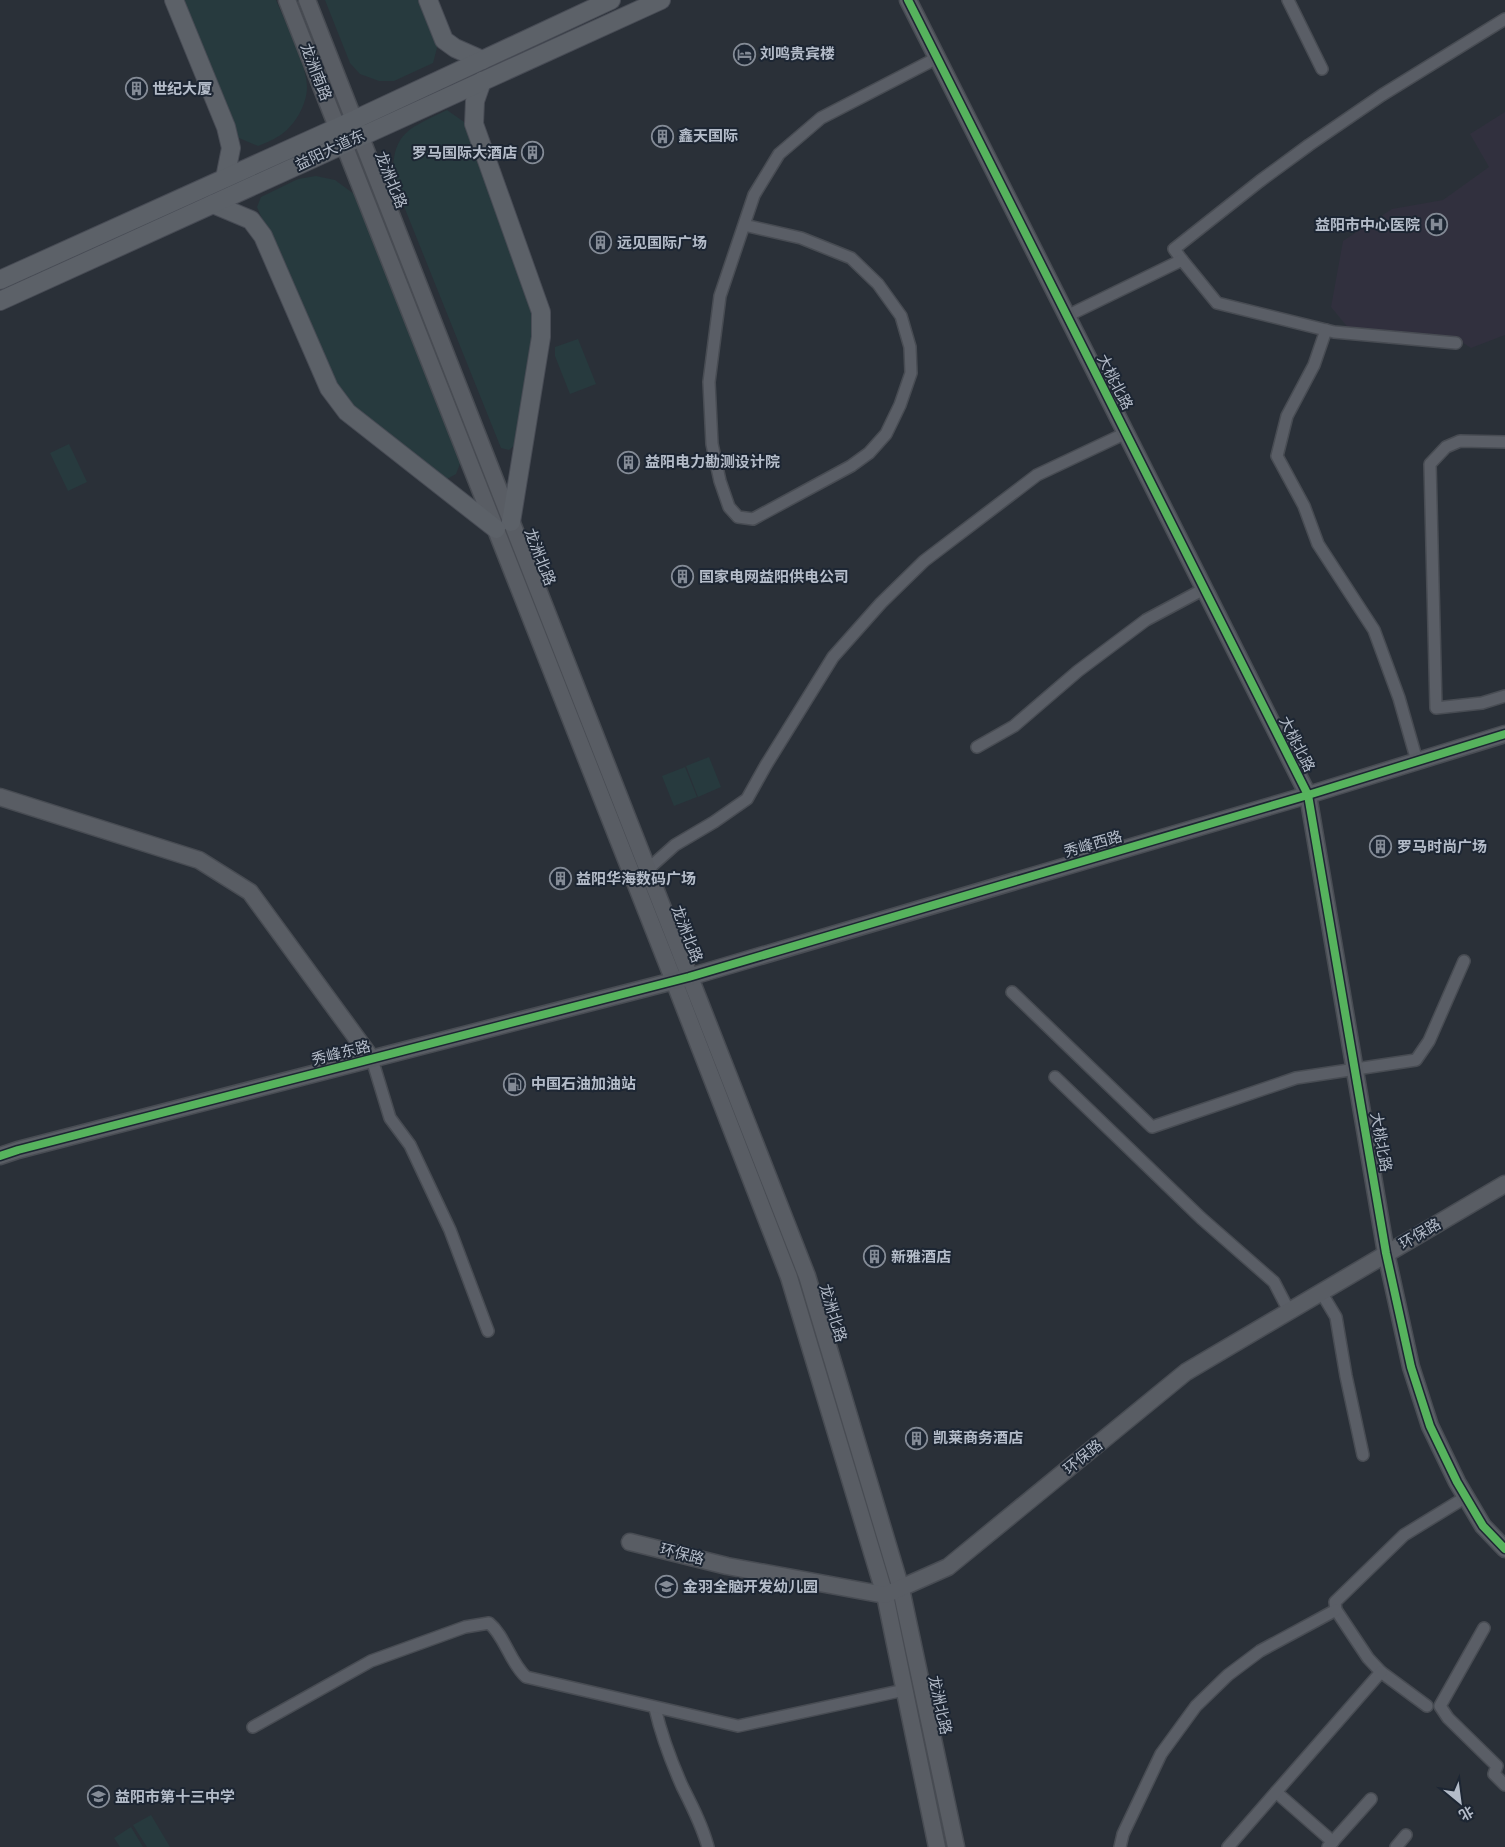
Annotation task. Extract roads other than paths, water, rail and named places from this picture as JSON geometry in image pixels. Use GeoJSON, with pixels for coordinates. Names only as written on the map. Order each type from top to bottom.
{"type":"FeatureCollection","features":[{"type":"Feature","properties":{"kind":"main road"},"geometry":{"type":"LineString","coordinates":[[174,0],[226,127],[231,148],[226,178]]}},
{"type":"Feature","properties":{"kind":"main road"},"geometry":{"type":"LineString","coordinates":[[428,0],[444,40],[455,48],[482,60]]}},
{"type":"Feature","properties":{"kind":"main road"},"geometry":{"type":"LineString","coordinates":[[0,280],[337,127],[352,134],[482,60],[610,0]]}},
{"type":"Feature","properties":{"kind":"main road","name":"益阳大道东"},"geometry":{"type":"LineString","coordinates":[[0,301],[212,204],[352,134],[482,81],[661,0]]}},
{"type":"Feature","properties":{"kind":"main road"},"geometry":{"type":"LineString","coordinates":[[212,204],[250,220],[263,236],[329,388],[347,412],[504,526],[541,337],[541,312],[474,124],[475,100],[482,81]]}},
{"type":"Feature","properties":{"kind":"street","name":"龙洲南路"},"geometry":{"type":"LineString","coordinates":[[287,0],[337,127]]}},
{"type":"Feature","properties":{"kind":"street","name":"龙洲南路"},"geometry":{"type":"LineString","coordinates":[[307,0],[352,134]]}},
{"type":"Feature","properties":{"kind":"street","name":"大桃北路"},"geometry":{"type":"LineString","coordinates":[[908,0],[1308,795],[1386,1253],[1411,1367],[1430,1426],[1466,1497],[1483,1526],[1505,1549]]}},
{"type":"Feature","properties":{"kind":"street"},"geometry":{"type":"LineString","coordinates":[[1288,0],[1322,69]]}},
{"type":"Feature","properties":{"kind":"street"},"geometry":{"type":"LineString","coordinates":[[1456,343],[1326,330],[1217,303],[1174,249],[1260,181],[1382,94],[1505,18]]}},
{"type":"Feature","properties":{"kind":"street"},"geometry":{"type":"LineString","coordinates":[[744,225],[802,238],[851,258],[878,284],[902,316],[910,347],[911,373],[900,405],[886,434],[869,453],[851,466],[753,518],[738,517],[729,507],[720,482],[712,444],[709,382],[720,296],[754,195],[779,154],[821,118],[937,58]]}},
{"type":"Feature","properties":{"kind":"street","name":"龙洲北路"},"geometry":{"type":"LineString","coordinates":[[352,134],[682,979],[807,1276],[901,1589],[956,1847]]}},
{"type":"Feature","properties":{"kind":"street"},"geometry":{"type":"LineString","coordinates":[[1067,316],[1182,260]]}},
{"type":"Feature","properties":{"kind":"street"},"geometry":{"type":"LineString","coordinates":[[1326,330],[1314,364],[1287,416],[1277,456],[1304,506],[1318,544],[1374,630],[1399,698],[1417,761]]}},
{"type":"Feature","properties":{"kind":"street"},"geometry":{"type":"LineString","coordinates":[[647,870],[674,845],[714,822],[747,799],[833,657],[880,603],[924,561],[1037,475],[1126,433]]}},
{"type":"Feature","properties":{"kind":"street"},"geometry":{"type":"LineString","coordinates":[[1505,442],[1460,442],[1446,447],[1430,464],[1436,708],[1482,703],[1505,696]]}},
{"type":"Feature","properties":{"kind":"street","name":"龙洲北路"},"geometry":{"type":"LineString","coordinates":[[504,526],[647,870],[682,979],[789,1277],[885,1595],[937,1847]]}},
{"type":"Feature","properties":{"kind":"street"},"geometry":{"type":"LineString","coordinates":[[977,747],[1014,726],[1078,671],[1146,620],[1204,590]]}},
{"type":"Feature","properties":{"kind":"street","name":"秀峰西路"},"geometry":{"type":"LineString","coordinates":[[682,979],[1308,795],[1505,734]]}},
{"type":"Feature","properties":{"kind":"street"},"geometry":{"type":"LineString","coordinates":[[0,797],[199,860],[250,892],[372,1059],[390,1118],[410,1145],[450,1230],[488,1331]]}},
{"type":"Feature","properties":{"kind":"street"},"geometry":{"type":"LineString","coordinates":[[1012,992],[1152,1127],[1296,1078],[1416,1060],[1429,1041],[1464,962]]}},
{"type":"Feature","properties":{"kind":"street","name":"秀峰东路"},"geometry":{"type":"LineString","coordinates":[[0,1156],[682,979]]}},
{"type":"Feature","properties":{"kind":"street"},"geometry":{"type":"LineString","coordinates":[[1055,1077],[1201,1218],[1274,1282],[1289,1311]]}},
{"type":"Feature","properties":{"kind":"street","name":"环保路"},"geometry":{"type":"LineString","coordinates":[[630,1542],[727,1566],[885,1595],[901,1589],[948,1567],[1186,1372],[1505,1184]]}},
{"type":"Feature","properties":{"kind":"street"},"geometry":{"type":"LineString","coordinates":[[1321,1292],[1336,1317],[1346,1376],[1363,1455]]}},
{"type":"Feature","properties":{"kind":"street"},"geometry":{"type":"LineString","coordinates":[[1427,1706],[1382,1672],[1368,1658],[1336,1610],[1334,1602],[1404,1535],[1466,1497]]}},
{"type":"Feature","properties":{"kind":"street"},"geometry":{"type":"LineString","coordinates":[[1120,1847],[1123,1834],[1161,1754],[1196,1706],[1228,1675],[1260,1652],[1336,1610]]}},
{"type":"Feature","properties":{"kind":"street"},"geometry":{"type":"LineString","coordinates":[[253,1727],[371,1661],[464,1627],[488,1623],[496,1629],[517,1668],[526,1677],[738,1726],[904,1690]]}},
{"type":"Feature","properties":{"kind":"street"},"geometry":{"type":"LineString","coordinates":[[1484,1628],[1440,1706],[1448,1718],[1497,1766],[1494,1774],[1505,1785]]}},
{"type":"Feature","properties":{"kind":"street"},"geometry":{"type":"LineString","coordinates":[[1228,1847],[1382,1672]]}},
{"type":"Feature","properties":{"kind":"street"},"geometry":{"type":"LineString","coordinates":[[655,1708],[660,1727],[682,1784],[703,1829],[708,1847]]}},
{"type":"Feature","properties":{"kind":"street"},"geometry":{"type":"LineString","coordinates":[[1276,1792],[1331,1845],[1372,1798]]}},
{"type":"Feature","properties":{"kind":"street"},"geometry":{"type":"LineString","coordinates":[[1396,1847],[1406,1835]]}},
{"type":"Feature","properties":{"kind":"place","name":"刘鸣贵宾楼"},"geometry":{"type":"Point","coordinates":[744,54]}},
{"type":"Feature","properties":{"kind":"place","name":"世纪大厦"},"geometry":{"type":"Point","coordinates":[136,89]}},
{"type":"Feature","properties":{"kind":"place","name":"鑫天国际"},"geometry":{"type":"Point","coordinates":[662,136]}},
{"type":"Feature","properties":{"kind":"place","name":"罗马国际大酒店"},"geometry":{"type":"Point","coordinates":[533,153]}},
{"type":"Feature","properties":{"kind":"place","name":"益阳市中心医院"},"geometry":{"type":"Point","coordinates":[1436,225]}},
{"type":"Feature","properties":{"kind":"place","name":"远见国际广场"},"geometry":{"type":"Point","coordinates":[601,243]}},
{"type":"Feature","properties":{"kind":"place","name":"益阳电力勘测设计院"},"geometry":{"type":"Point","coordinates":[629,462]}},
{"type":"Feature","properties":{"kind":"place","name":"国家电网益阳供电公司"},"geometry":{"type":"Point","coordinates":[683,577]}},
{"type":"Feature","properties":{"kind":"place","name":"罗马时尚广场"},"geometry":{"type":"Point","coordinates":[1381,847]}},
{"type":"Feature","properties":{"kind":"place","name":"益阳华海数码广场"},"geometry":{"type":"Point","coordinates":[560,879]}},
{"type":"Feature","properties":{"kind":"place","name":"中国石油加油站"},"geometry":{"type":"Point","coordinates":[515,1084]}},
{"type":"Feature","properties":{"kind":"place","name":"新雅酒店"},"geometry":{"type":"Point","coordinates":[875,1257]}},
{"type":"Feature","properties":{"kind":"place","name":"凯莱商务酒店"},"geometry":{"type":"Point","coordinates":[917,1438]}},
{"type":"Feature","properties":{"kind":"place","name":"金羽全脑开发幼儿园"},"geometry":{"type":"Point","coordinates":[667,1587]}},
{"type":"Feature","properties":{"kind":"place","name":"益阳市第十三中学"},"geometry":{"type":"Point","coordinates":[99,1797]}}]}
